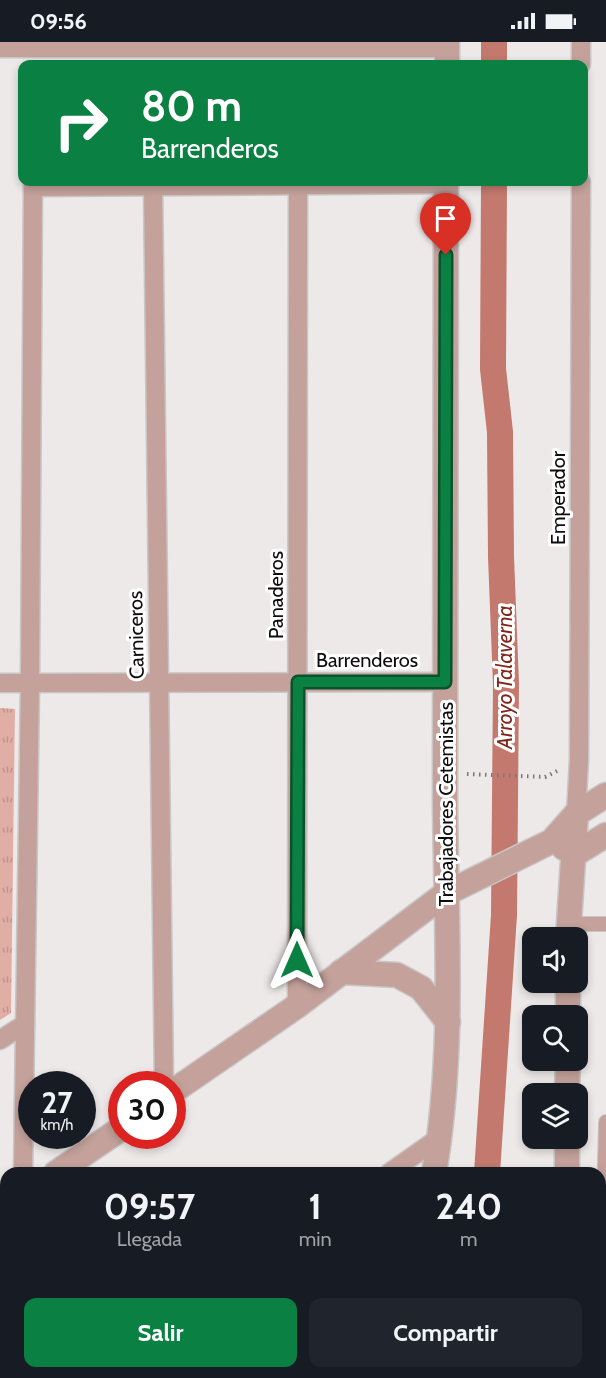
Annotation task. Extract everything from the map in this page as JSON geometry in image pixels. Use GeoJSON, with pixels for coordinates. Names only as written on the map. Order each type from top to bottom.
{"type":"FeatureCollection","features":[{"type":"Feature","properties":{"kind":"street"},"geometry":{"type":"LineString","coordinates":[[581,42],[581,60]]}},
{"type":"Feature","properties":{"kind":"street"},"geometry":{"type":"LineString","coordinates":[[0,48],[35,51],[159,45],[301,45],[447,52]]}},
{"type":"Feature","properties":{"kind":"street"},"geometry":{"type":"LineString","coordinates":[[23,1167],[30,682],[33,186]]}},
{"type":"Feature","properties":{"kind":"street","name":"Carniceros"},"geometry":{"type":"LineString","coordinates":[[153,186],[164,1071]]}},
{"type":"Feature","properties":{"kind":"street","name":"Panaderos"},"geometry":{"type":"LineString","coordinates":[[297,1006],[298,186]]}},
{"type":"Feature","properties":{"kind":"street","name":"Trabajadores Cetemistas"},"geometry":{"type":"LineString","coordinates":[[435,1167],[440,1137],[448,1022],[445,682],[446,186]]}},
{"type":"Feature","properties":{"kind":"street","name":"Emperador"},"geometry":{"type":"LineString","coordinates":[[576,814],[579,748],[581,186]]}},
{"type":"Feature","properties":{"kind":"street","name":"Barrenderos"},"geometry":{"type":"LineString","coordinates":[[0,682],[445,682]]}},
{"type":"Feature","properties":{"kind":"street"},"geometry":{"type":"LineString","coordinates":[[186,1082],[297,1006],[446,894],[546,844],[576,814],[606,795]]}},
{"type":"Feature","properties":{"kind":"street"},"geometry":{"type":"LineString","coordinates":[[568,927],[576,814]]}},
{"type":"Feature","properties":{"kind":"street"},"geometry":{"type":"LineString","coordinates":[[575,854],[606,835]]}},
{"type":"Feature","properties":{"kind":"street"},"geometry":{"type":"LineString","coordinates":[[546,844],[575,854]]}},
{"type":"Feature","properties":{"kind":"street"},"geometry":{"type":"LineString","coordinates":[[588,927],[606,924]]}},
{"type":"Feature","properties":{"kind":"street"},"geometry":{"type":"LineString","coordinates":[[342,972],[397,975],[421,988],[448,1022]]}},
{"type":"Feature","properties":{"kind":"street"},"geometry":{"type":"LineString","coordinates":[[0,1040],[26,1024]]}},
{"type":"Feature","properties":{"kind":"street"},"geometry":{"type":"LineString","coordinates":[[604,1167],[606,1122]]}},
{"type":"Feature","properties":{"kind":"street"},"geometry":{"type":"LineString","coordinates":[[397,1167],[440,1137]]}},
{"type":"Feature","properties":{"kind":"street"},"geometry":{"type":"LineString","coordinates":[[65,1167],[108,1138]]}},
{"type":"Feature","properties":{"kind":"street"},"geometry":{"type":"LineString","coordinates":[[567,1149],[567,1167]]}},
{"type":"Feature","properties":{"kind":"path"},"geometry":{"type":"LineString","coordinates":[[470,775],[545,777]]}},
{"type":"Feature","properties":{"kind":"green space"},"geometry":{"type":"Polygon","coordinates":[[[0,708],[15,709],[11,1013],[0,1020],[0,708]]]}},
{"type":"Feature","properties":{"kind":"waterway","name":"Arroyo Talaverna"},"geometry":{"type":"LineString","coordinates":[[494,42],[494,60]]}},
{"type":"Feature","properties":{"kind":"waterway","name":"Arroyo Talaverna"},"geometry":{"type":"LineString","coordinates":[[487,1167],[504,915],[506,684],[501,557],[500,432],[493,369],[494,186]]}},
{"type":"Feature","properties":{"kind":"route"},"geometry":{"type":"LineString","coordinates":[[297,960],[298,682],[445,682],[446,255]]}}]}
